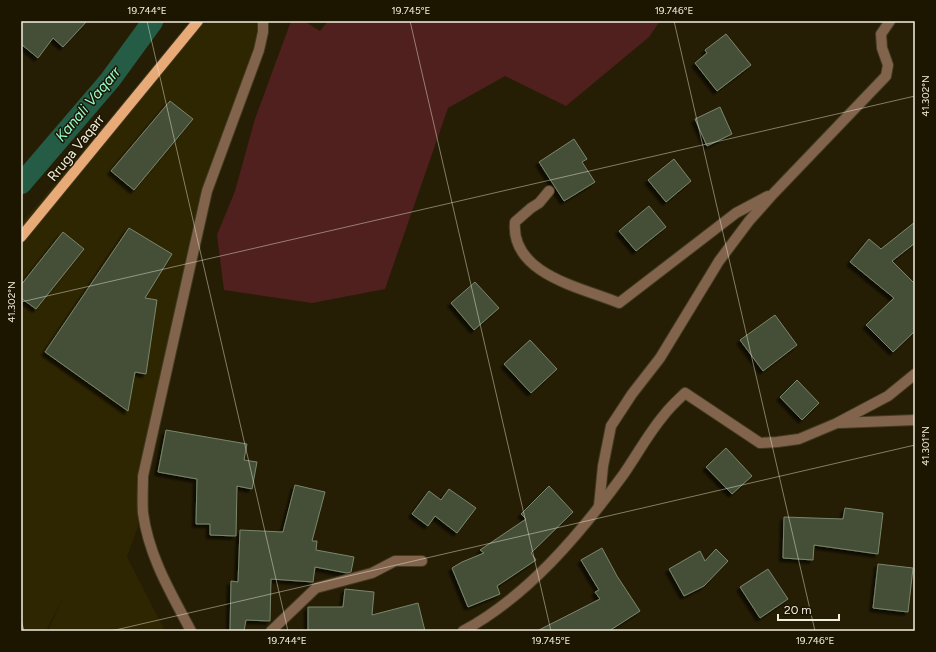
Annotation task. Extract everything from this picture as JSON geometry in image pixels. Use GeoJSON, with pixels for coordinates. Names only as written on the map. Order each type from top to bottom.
{"type":"FeatureCollection","features":[{"type":"Feature","properties":{"kind":"main road","name":"Rruga Vaqarr"},"geometry":{"type":"LineString","coordinates":[[21,237],[198,21]]}},
{"type":"Feature","properties":{"kind":"street"},"geometry":{"type":"LineString","coordinates":[[191,631],[158,570],[149,543],[143,512],[143,476],[207,191],[259,50],[263,32],[263,21]]}},
{"type":"Feature","properties":{"kind":"street"},"geometry":{"type":"LineString","coordinates":[[599,506],[603,466],[611,426],[632,394],[660,358],[719,261],[749,221],[886,76],[888,65],[882,48],[881,34],[890,21]]}},
{"type":"Feature","properties":{"kind":"street"},"geometry":{"type":"LineString","coordinates":[[549,191],[539,203],[515,222],[514,229],[518,245],[540,271],[566,284],[619,303],[736,212],[773,194]]}},
{"type":"Feature","properties":{"kind":"street"},"geometry":{"type":"LineString","coordinates":[[463,631],[508,601],[539,573],[585,525],[664,414],[685,394],[760,442],[799,439],[837,423],[888,396],[915,374]]}},
{"type":"Feature","properties":{"kind":"street"},"geometry":{"type":"LineString","coordinates":[[837,423],[915,420]]}},
{"type":"Feature","properties":{"kind":"street"},"geometry":{"type":"LineString","coordinates":[[271,631],[316,588],[372,573],[395,561],[422,561]]}},
{"type":"Feature","properties":{"kind":"shaded area"},"geometry":{"type":"Polygon","coordinates":[[[196,21],[263,21],[263,32],[207,191],[143,476],[143,512],[127,557],[165,631],[48,631],[63,598],[46,631],[21,631],[21,223],[196,21]]]}},
{"type":"Feature","properties":{"kind":"shaded area"},"geometry":{"type":"Polygon","coordinates":[[[291,21],[304,21],[320,31],[328,21],[660,21],[649,37],[566,106],[505,76],[448,108],[385,289],[312,303],[224,290],[217,235],[235,191],[255,119],[291,21]]]}},
{"type":"Feature","properties":{"kind":"building"},"geometry":{"type":"Polygon","coordinates":[[[21,21],[87,21],[63,47],[53,38],[38,58],[21,44],[21,21]]]}},
{"type":"Feature","properties":{"kind":"building"},"geometry":{"type":"Polygon","coordinates":[[[726,34],[751,65],[717,91],[695,63],[707,53],[705,50],[726,34]]]}},
{"type":"Feature","properties":{"kind":"building"},"geometry":{"type":"Polygon","coordinates":[[[170,101],[193,119],[134,190],[111,171],[170,101]]]}},
{"type":"Feature","properties":{"kind":"building"},"geometry":{"type":"Polygon","coordinates":[[[720,107],[732,134],[707,146],[695,119],[720,107]]]}},
{"type":"Feature","properties":{"kind":"building"},"geometry":{"type":"Polygon","coordinates":[[[574,139],[587,159],[582,162],[595,182],[564,201],[539,162],[574,139]]]}},
{"type":"Feature","properties":{"kind":"building"},"geometry":{"type":"Polygon","coordinates":[[[674,159],[691,181],[666,202],[648,180],[674,159]]]}},
{"type":"Feature","properties":{"kind":"building"},"geometry":{"type":"Polygon","coordinates":[[[649,206],[666,227],[636,251],[619,231],[649,206]]]}},
{"type":"Feature","properties":{"kind":"building"},"geometry":{"type":"Polygon","coordinates":[[[915,222],[915,243],[892,261],[915,284],[915,331],[893,352],[866,325],[894,298],[850,262],[869,239],[881,249],[915,222]]]}},
{"type":"Feature","properties":{"kind":"building"},"geometry":{"type":"Polygon","coordinates":[[[129,228],[172,254],[145,298],[157,300],[146,374],[135,372],[128,411],[45,352],[129,228]]]}},
{"type":"Feature","properties":{"kind":"building"},"geometry":{"type":"Polygon","coordinates":[[[63,232],[84,249],[36,309],[21,298],[21,285],[63,232]]]}},
{"type":"Feature","properties":{"kind":"building"},"geometry":{"type":"Polygon","coordinates":[[[475,282],[499,308],[474,330],[451,303],[475,282]]]}},
{"type":"Feature","properties":{"kind":"building"},"geometry":{"type":"Polygon","coordinates":[[[775,315],[797,345],[763,371],[740,340],[775,315]]]}},
{"type":"Feature","properties":{"kind":"building"},"geometry":{"type":"Polygon","coordinates":[[[530,340],[557,369],[531,393],[504,364],[530,340]]]}},
{"type":"Feature","properties":{"kind":"building"},"geometry":{"type":"Polygon","coordinates":[[[797,380],[819,403],[802,420],[780,397],[797,380]]]}},
{"type":"Feature","properties":{"kind":"building"},"geometry":{"type":"Polygon","coordinates":[[[166,430],[247,444],[244,460],[257,462],[252,489],[237,486],[236,536],[210,535],[210,524],[196,524],[197,479],[158,472],[166,430]]]}},
{"type":"Feature","properties":{"kind":"building"},"geometry":{"type":"Polygon","coordinates":[[[726,448],[752,476],[732,494],[706,467],[726,448]]]}},
{"type":"Feature","properties":{"kind":"building"},"geometry":{"type":"Polygon","coordinates":[[[295,485],[325,492],[312,541],[317,541],[316,550],[354,557],[351,572],[347,573],[315,567],[313,582],[271,579],[270,621],[246,620],[244,631],[230,631],[231,581],[238,582],[240,530],[283,532],[295,485]]]}},
{"type":"Feature","properties":{"kind":"building"},"geometry":{"type":"Polygon","coordinates":[[[549,486],[573,512],[531,553],[536,560],[497,586],[500,594],[468,607],[452,568],[484,553],[480,550],[526,519],[521,514],[549,486]]]}},
{"type":"Feature","properties":{"kind":"building"},"geometry":{"type":"Polygon","coordinates":[[[449,489],[476,508],[457,533],[435,516],[428,526],[412,514],[429,491],[441,500],[449,489]]]}},
{"type":"Feature","properties":{"kind":"building"},"geometry":{"type":"Polygon","coordinates":[[[845,508],[883,513],[878,554],[814,545],[813,560],[783,558],[784,517],[843,519],[845,508]]]}},
{"type":"Feature","properties":{"kind":"building"},"geometry":{"type":"Polygon","coordinates":[[[602,548],[617,576],[640,611],[609,631],[537,631],[600,599],[595,592],[599,590],[581,560],[602,548]]]}},
{"type":"Feature","properties":{"kind":"building"},"geometry":{"type":"Polygon","coordinates":[[[716,549],[728,561],[704,586],[684,596],[669,569],[700,551],[705,561],[716,549]]]}},
{"type":"Feature","properties":{"kind":"building"},"geometry":{"type":"Polygon","coordinates":[[[878,564],[913,568],[908,612],[873,608],[878,564]]]}},
{"type":"Feature","properties":{"kind":"building"},"geometry":{"type":"Polygon","coordinates":[[[768,569],[788,599],[760,618],[740,587],[768,569]]]}},
{"type":"Feature","properties":{"kind":"building"},"geometry":{"type":"Polygon","coordinates":[[[345,589],[374,592],[372,615],[418,603],[425,631],[308,631],[308,607],[343,607],[345,589]]]}},
{"type":"Feature","properties":{"kind":"waterway","name":"Kanali Vaqarr"},"geometry":{"type":"LineString","coordinates":[[21,184],[110,80],[153,21]]}}]}
